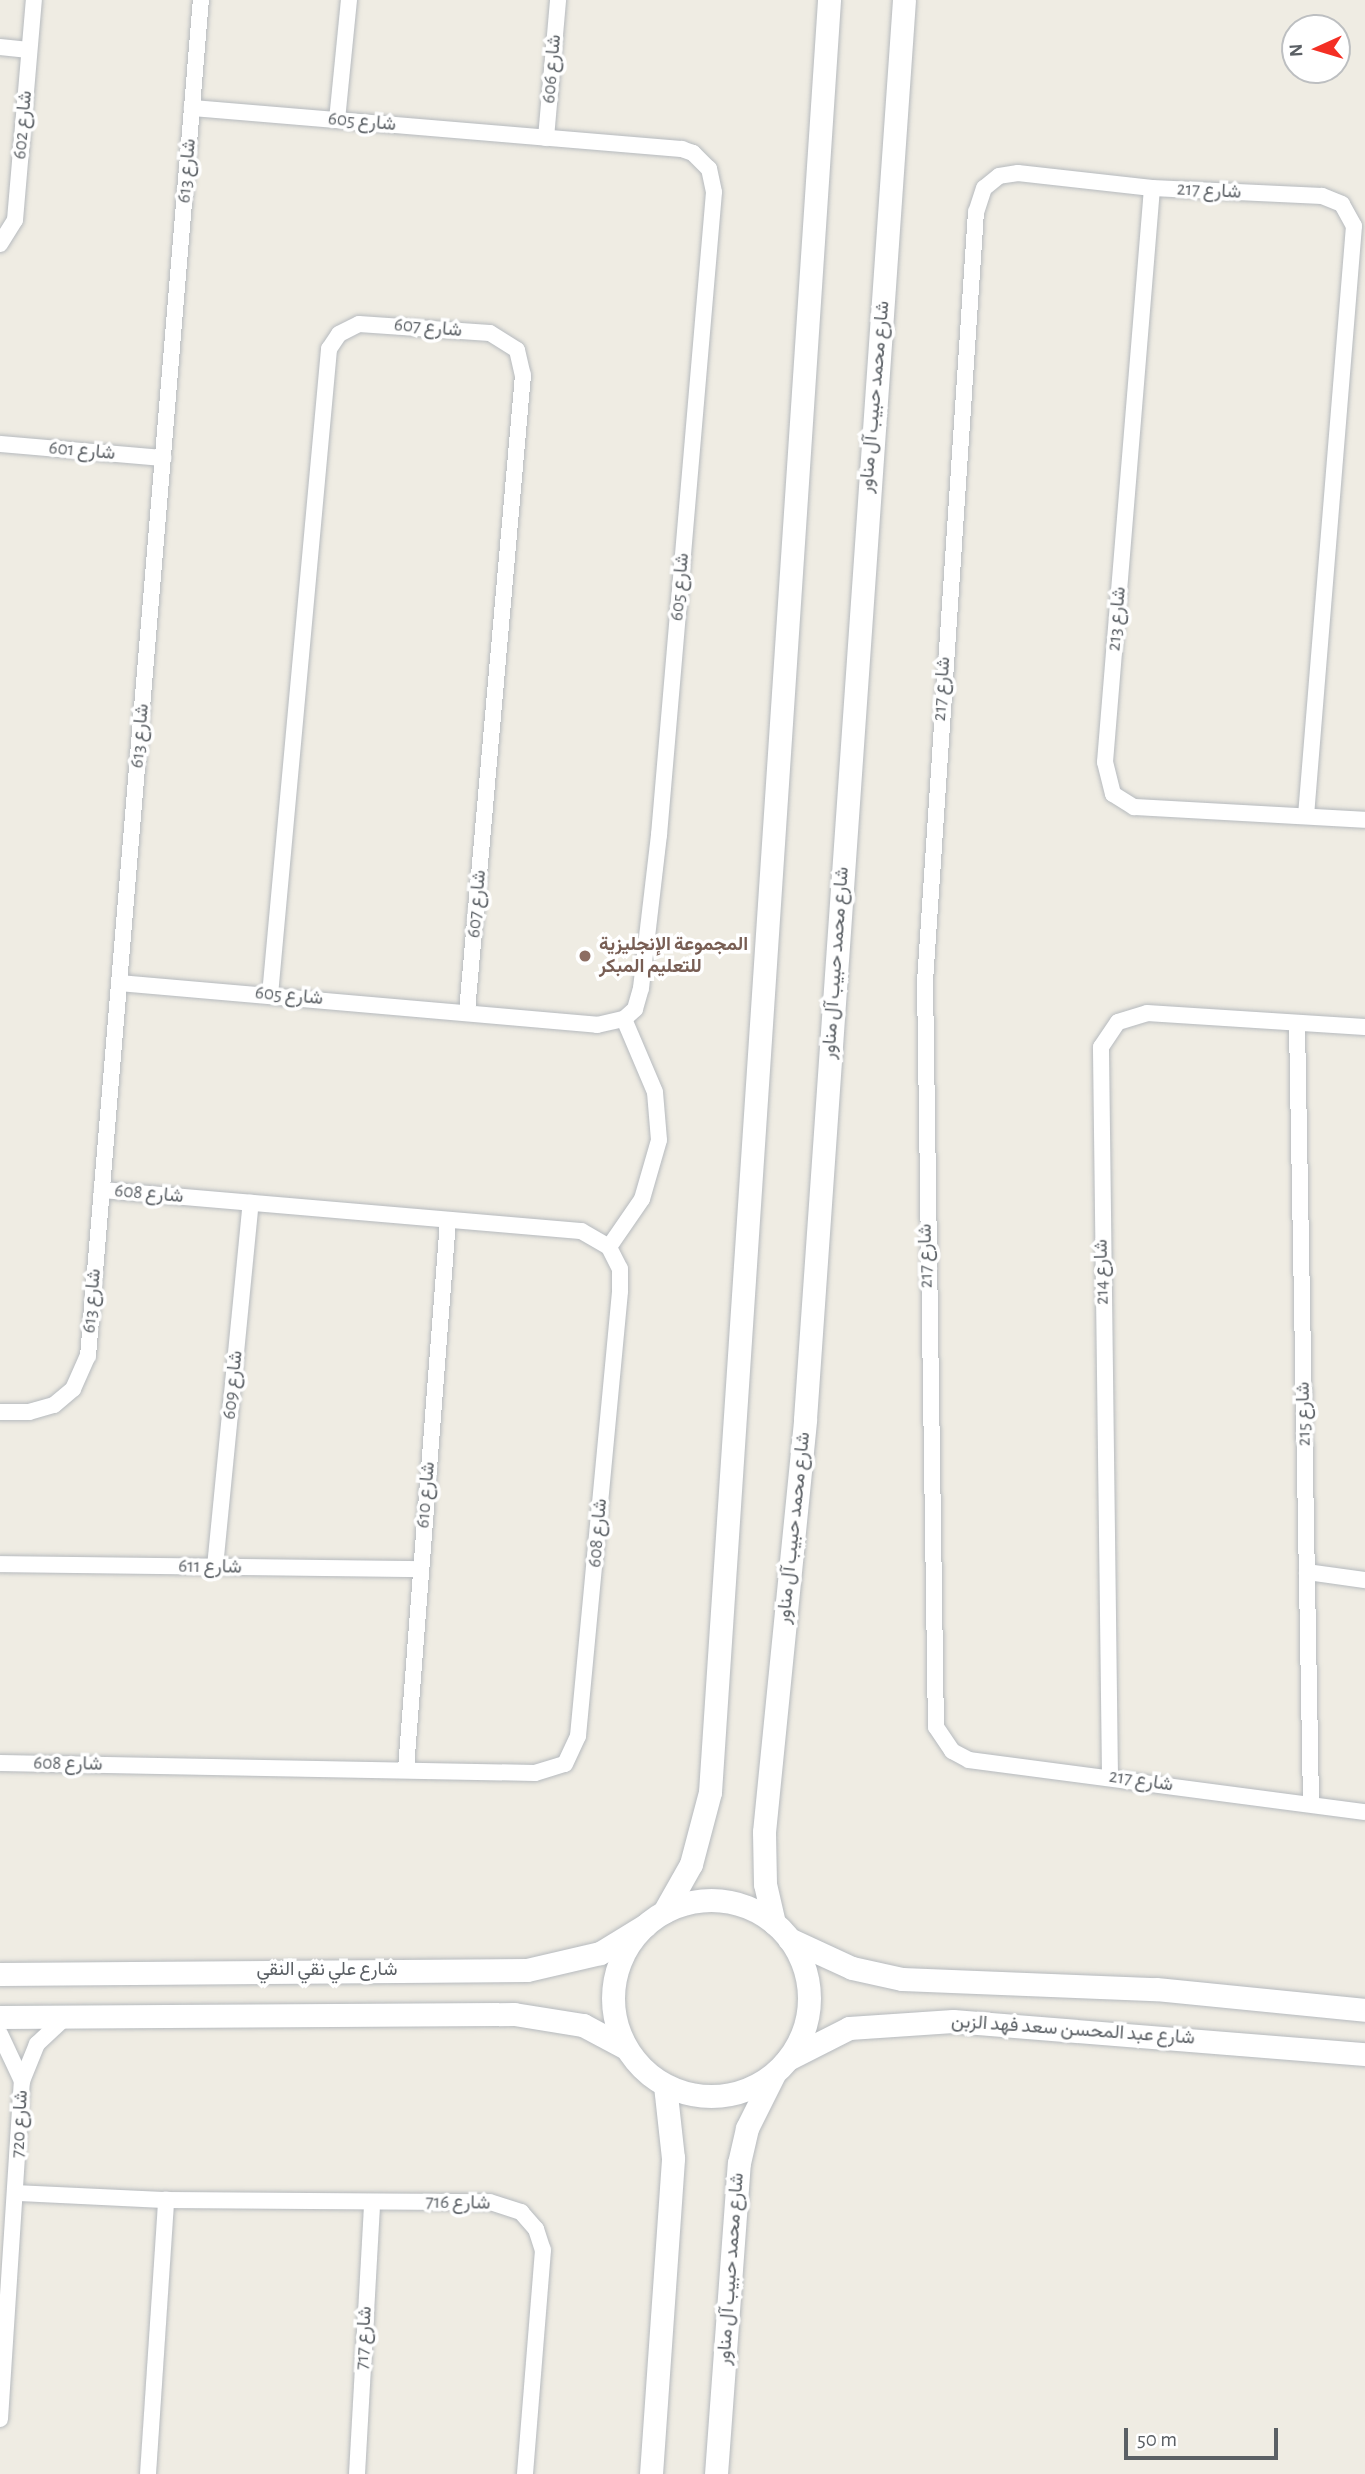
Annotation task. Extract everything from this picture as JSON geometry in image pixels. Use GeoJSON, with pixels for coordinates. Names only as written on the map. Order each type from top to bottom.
{"type":"FeatureCollection","features":[{"type":"Feature","properties":{"kind":"main road"},"geometry":{"type":"LineString","coordinates":[[664,1912],[691,1864],[710,1792],[829,0]]}},
{"type":"Feature","properties":{"kind":"main road","name":"شارع محمد حبيب آل مناور"},"geometry":{"type":"LineString","coordinates":[[781,1931],[765,1884],[764,1832],[805,1419],[904,0]]}},
{"type":"Feature","properties":{"kind":"main road"},"geometry":{"type":"LineString","coordinates":[[695,1901],[726,1901],[748,1907],[781,1931],[804,1968],[808,1991],[805,2025],[782,2065],[754,2086],[725,2095],[694,2095],[665,2085],[641,2067],[626,2048],[613,2009],[615,1977],[627,1947],[644,1926],[664,1912],[695,1901]]}},
{"type":"Feature","properties":{"kind":"main road","name":"شارع علي نقي النقي"},"geometry":{"type":"LineString","coordinates":[[0,1974],[527,1970],[600,1953],[644,1926]]}},
{"type":"Feature","properties":{"kind":"main road","name":"شارع عبد المحسن سعد فهد الزبن"},"geometry":{"type":"LineString","coordinates":[[781,1931],[852,1968],[902,1979],[1093,1985],[1365,2010]]}},
{"type":"Feature","properties":{"kind":"main road"},"geometry":{"type":"LineString","coordinates":[[0,2017],[514,2014],[583,2025],[626,2048]]}},
{"type":"Feature","properties":{"kind":"main road","name":"شارع عبد المحسن سعد فهد الزبن"},"geometry":{"type":"LineString","coordinates":[[782,2065],[849,2028],[953,2021],[1365,2054]]}},
{"type":"Feature","properties":{"kind":"main road","name":"شارع محمد حبيب آل مناور"},"geometry":{"type":"LineString","coordinates":[[716,2474],[739,2163],[747,2129],[782,2065]]}},
{"type":"Feature","properties":{"kind":"main road"},"geometry":{"type":"LineString","coordinates":[[651,2474],[673,2158],[665,2085]]}},
{"type":"Feature","properties":{"kind":"street","name":"شارع 602"},"geometry":{"type":"LineString","coordinates":[[0,244],[15,220],[34,0]]}},
{"type":"Feature","properties":{"kind":"street","name":"شارع 613"},"geometry":{"type":"LineString","coordinates":[[0,1412],[42,1410],[65,1397],[80,1379],[88,1356],[201,0]]}},
{"type":"Feature","properties":{"kind":"street"},"geometry":{"type":"LineString","coordinates":[[337,120],[349,0]]}},
{"type":"Feature","properties":{"kind":"street","name":"شارع 606"},"geometry":{"type":"LineString","coordinates":[[546,138],[558,0]]}},
{"type":"Feature","properties":{"kind":"street"},"geometry":{"type":"LineString","coordinates":[[0,47],[29,50]]}},
{"type":"Feature","properties":{"kind":"street","name":"شارع 605"},"geometry":{"type":"LineString","coordinates":[[119,983],[467,1011],[597,1025],[624,1019],[639,999],[659,835],[713,180],[702,159],[682,149],[192,108]]}},
{"type":"Feature","properties":{"kind":"street","name":"شارع 217"},"geometry":{"type":"LineString","coordinates":[[1306,816],[1354,226],[1342,204],[1322,196],[1152,188],[1008,173],[990,181],[978,203],[925,994],[936,1727],[952,1751],[969,1760],[1365,1812]]}},
{"type":"Feature","properties":{"kind":"street","name":"شارع 213"},"geometry":{"type":"LineString","coordinates":[[1152,188],[1105,762],[1113,794],[1135,807],[1365,820]]}},
{"type":"Feature","properties":{"kind":"street","name":"شارع 607"},"geometry":{"type":"LineString","coordinates":[[270,995],[329,349],[339,334],[359,324],[490,333],[509,342],[520,358],[523,375],[467,1011]]}},
{"type":"Feature","properties":{"kind":"street","name":"شارع 601"},"geometry":{"type":"LineString","coordinates":[[0,444],[163,458]]}},
{"type":"Feature","properties":{"kind":"street","name":"شارع 214"},"geometry":{"type":"LineString","coordinates":[[1110,1777],[1101,1046],[1118,1023],[1147,1013],[1365,1027]]}},
{"type":"Feature","properties":{"kind":"street"},"geometry":{"type":"LineString","coordinates":[[610,1247],[642,1199],[659,1140],[654,1092],[624,1019]]}},
{"type":"Feature","properties":{"kind":"street","name":"شارع 215"},"geometry":{"type":"LineString","coordinates":[[1297,1024],[1311,1804]]}},
{"type":"Feature","properties":{"kind":"street","name":"شارع 608"},"geometry":{"type":"LineString","coordinates":[[0,1763],[546,1773],[565,1764],[576,1747],[620,1291],[620,1269],[610,1247],[581,1231],[102,1190]]}},
{"type":"Feature","properties":{"kind":"street","name":"شارع 609"},"geometry":{"type":"LineString","coordinates":[[215,1567],[251,1203]]}},
{"type":"Feature","properties":{"kind":"street","name":"شارع 610"},"geometry":{"type":"LineString","coordinates":[[406,1769],[449,1221]]}},
{"type":"Feature","properties":{"kind":"street","name":"شارع 611"},"geometry":{"type":"LineString","coordinates":[[0,1564],[420,1569]]}},
{"type":"Feature","properties":{"kind":"street"},"geometry":{"type":"LineString","coordinates":[[1307,1572],[1365,1580]]}},
{"type":"Feature","properties":{"kind":"street","name":"شارع 720"},"geometry":{"type":"LineString","coordinates":[[0,2419],[22,2081],[37,2044],[66,2017]]}},
{"type":"Feature","properties":{"kind":"street","name":"شارع 720"},"geometry":{"type":"LineString","coordinates":[[0,2034],[22,2081]]}},
{"type":"Feature","properties":{"kind":"street","name":"شارع 716"},"geometry":{"type":"LineString","coordinates":[[16,2193],[166,2200],[501,2203],[521,2212],[536,2229],[543,2261],[525,2474]]}},
{"type":"Feature","properties":{"kind":"street"},"geometry":{"type":"LineString","coordinates":[[148,2474],[166,2200]]}},
{"type":"Feature","properties":{"kind":"street","name":"شارع 717"},"geometry":{"type":"LineString","coordinates":[[357,2474],[372,2202]]}},
{"type":"Feature","properties":{"kind":"place","name":"المجموعة الإنجليزية للتعليم المبكر"},"geometry":{"type":"Point","coordinates":[585,956]}}]}
